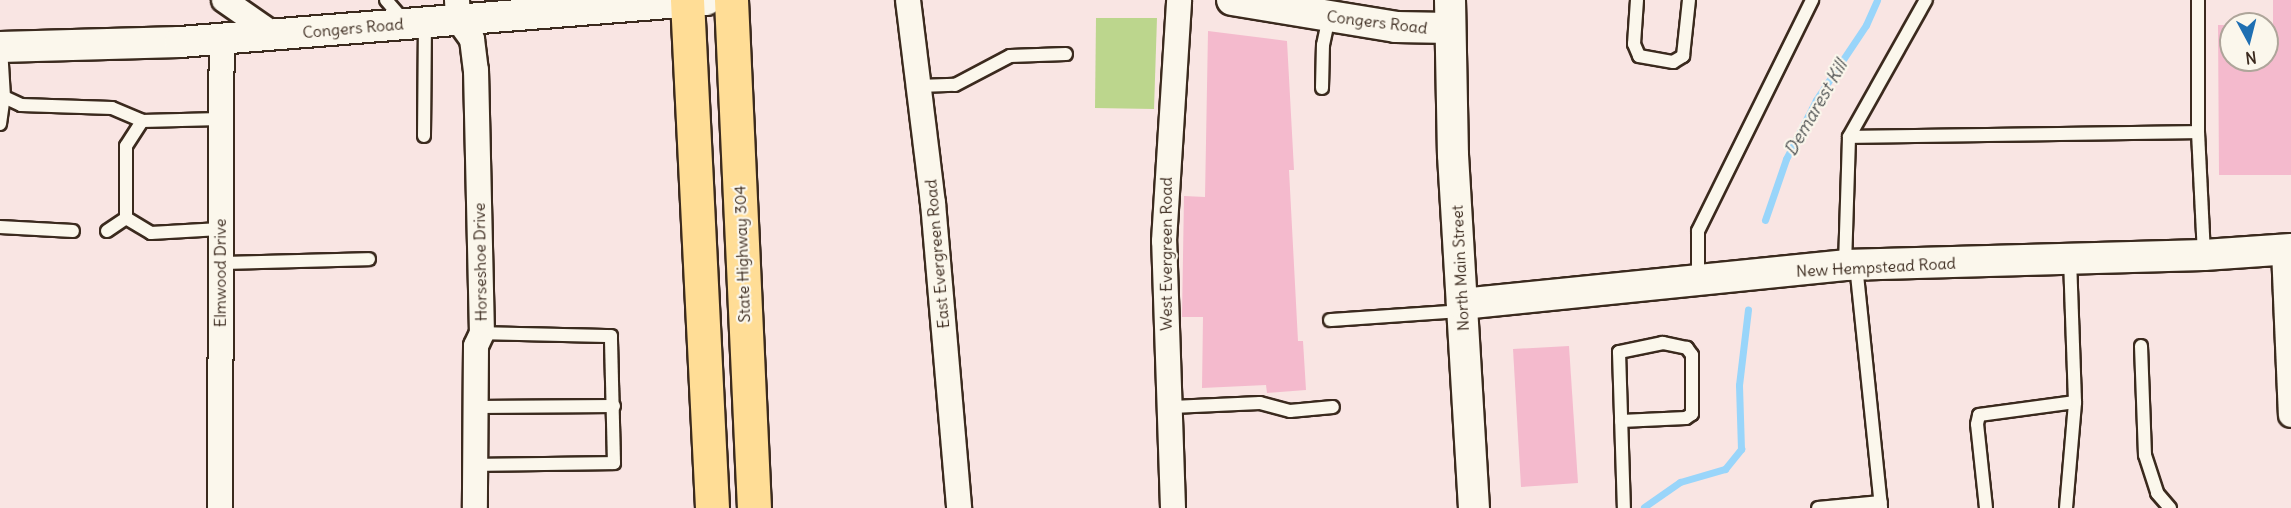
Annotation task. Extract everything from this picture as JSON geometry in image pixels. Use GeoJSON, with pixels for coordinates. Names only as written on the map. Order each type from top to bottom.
{"type":"FeatureCollection","features":[{"type":"Feature","properties":{"kind":"main road","name":"State Highway 304"},"geometry":{"type":"LineString","coordinates":[[731,0],[754,508]]}},
{"type":"Feature","properties":{"kind":"main road"},"geometry":{"type":"LineString","coordinates":[[694,1],[712,508]]}},
{"type":"Feature","properties":{"kind":"street"},"geometry":{"type":"LineString","coordinates":[[224,0],[273,34]]}},
{"type":"Feature","properties":{"kind":"street","name":"East Evergreen Road"},"geometry":{"type":"LineString","coordinates":[[908,0],[933,203],[959,508]]}},
{"type":"Feature","properties":{"kind":"street","name":"West Evergreen Road"},"geometry":{"type":"LineString","coordinates":[[1173,508],[1172,406],[1164,198],[1179,0]]}},
{"type":"Feature","properties":{"kind":"street","name":"Congers Road"},"geometry":{"type":"LineString","coordinates":[[1232,0],[1396,27],[1450,14]]}},
{"type":"Feature","properties":{"kind":"street","name":"Congers Road"},"geometry":{"type":"LineString","coordinates":[[1,47],[222,38],[416,23],[458,10],[694,1]]}},
{"type":"Feature","properties":{"kind":"street","name":"Horseshoe Drive"},"geometry":{"type":"LineString","coordinates":[[458,10],[472,39],[476,70],[482,333],[476,346],[475,508]]}},
{"type":"Feature","properties":{"kind":"street","name":"North Main Street"},"geometry":{"type":"LineString","coordinates":[[1450,14],[1462,307],[1474,508]]}},
{"type":"Feature","properties":{"kind":"street","name":"Elmwood Drive"},"geometry":{"type":"LineString","coordinates":[[220,508],[222,38]]}},
{"type":"Feature","properties":{"kind":"street"},"geometry":{"type":"LineString","coordinates":[[2288,250],[2291,415]]}},
{"type":"Feature","properties":{"kind":"street","name":"New Hempstead Road"},"geometry":{"type":"LineString","coordinates":[[1462,307],[1850,265],[2070,260],[2288,250]]}},
{"type":"Feature","properties":{"kind":"lane"},"geometry":{"type":"LineString","coordinates":[[386,0],[416,23],[424,136]]}},
{"type":"Feature","properties":{"kind":"lane"},"geometry":{"type":"LineString","coordinates":[[1637,0],[1634,44],[1639,56],[1673,62],[1683,56],[1689,0]]}},
{"type":"Feature","properties":{"kind":"lane"},"geometry":{"type":"LineString","coordinates":[[1698,280],[1698,231],[1812,0]]}},
{"type":"Feature","properties":{"kind":"lane"},"geometry":{"type":"LineString","coordinates":[[1818,508],[1881,505],[1850,265],[1849,137],[1926,0]]}},
{"type":"Feature","properties":{"kind":"lane"},"geometry":{"type":"LineString","coordinates":[[2198,0],[2198,132],[2204,255]]}},
{"type":"Feature","properties":{"kind":"lane"},"geometry":{"type":"LineString","coordinates":[[1322,88],[1323,45],[1329,17]]}},
{"type":"Feature","properties":{"kind":"lane"},"geometry":{"type":"LineString","coordinates":[[0,124],[4,97],[1,47]]}},
{"type":"Feature","properties":{"kind":"lane"},"geometry":{"type":"LineString","coordinates":[[918,86],[955,84],[1010,56],[1066,54]]}},
{"type":"Feature","properties":{"kind":"lane"},"geometry":{"type":"LineString","coordinates":[[4,97],[21,105],[112,108],[142,121],[220,119]]}},
{"type":"Feature","properties":{"kind":"lane"},"geometry":{"type":"LineString","coordinates":[[126,218],[126,146],[142,121]]}},
{"type":"Feature","properties":{"kind":"lane"},"geometry":{"type":"LineString","coordinates":[[1849,137],[2198,132]]}},
{"type":"Feature","properties":{"kind":"lane"},"geometry":{"type":"LineString","coordinates":[[126,218],[151,233],[220,229]]}},
{"type":"Feature","properties":{"kind":"lane"},"geometry":{"type":"LineString","coordinates":[[107,231],[126,218]]}},
{"type":"Feature","properties":{"kind":"lane"},"geometry":{"type":"LineString","coordinates":[[0,227],[73,231]]}},
{"type":"Feature","properties":{"kind":"lane"},"geometry":{"type":"LineString","coordinates":[[220,263],[369,259]]}},
{"type":"Feature","properties":{"kind":"lane"},"geometry":{"type":"LineString","coordinates":[[2066,508],[2075,402],[2070,260]]}},
{"type":"Feature","properties":{"kind":"lane"},"geometry":{"type":"LineString","coordinates":[[1330,320],[1462,307]]}},
{"type":"Feature","properties":{"kind":"lane"},"geometry":{"type":"LineString","coordinates":[[475,465],[614,463],[611,336],[482,333]]}},
{"type":"Feature","properties":{"kind":"lane"},"geometry":{"type":"LineString","coordinates":[[1622,421],[1686,418],[1695,407],[1692,355],[1687,348],[1663,343],[1619,352],[1624,508]]}},
{"type":"Feature","properties":{"kind":"lane"},"geometry":{"type":"LineString","coordinates":[[2141,346],[2145,456],[2157,493],[2170,508]]}},
{"type":"Feature","properties":{"kind":"lane"},"geometry":{"type":"LineString","coordinates":[[1986,508],[1977,424],[1979,415],[2075,402]]}},
{"type":"Feature","properties":{"kind":"lane"},"geometry":{"type":"LineString","coordinates":[[1172,406],[1260,403],[1290,411],[1333,407]]}},
{"type":"Feature","properties":{"kind":"lane"},"geometry":{"type":"LineString","coordinates":[[476,407],[614,406]]}},
{"type":"Feature","properties":{"kind":"green space"},"geometry":{"type":"Polygon","coordinates":[[[1096,18],[1157,18],[1154,109],[1095,108],[1096,18]]]}},
{"type":"Feature","properties":{"kind":"building"},"geometry":{"type":"Polygon","coordinates":[[[2273,0],[2291,0],[2291,175],[2219,175],[2218,25],[2219,72],[2279,72],[2279,12],[2273,12],[2273,0]]]}},
{"type":"Feature","properties":{"kind":"building"},"geometry":{"type":"Polygon","coordinates":[[[1208,31],[1287,41],[1294,170],[1289,170],[1298,341],[1303,341],[1306,390],[1267,393],[1266,385],[1202,388],[1203,317],[1182,317],[1184,196],[1205,197],[1208,31]]]}},
{"type":"Feature","properties":{"kind":"building"},"geometry":{"type":"Polygon","coordinates":[[[1569,346],[1578,483],[1521,487],[1513,349],[1569,346]]]}},
{"type":"Feature","properties":{"kind":"waterway","name":"Demarest Kill"},"geometry":{"type":"LineString","coordinates":[[1765,220],[1786,159],[1816,100],[1866,25],[1877,0]]}},
{"type":"Feature","properties":{"kind":"waterway","name":"Demarest Kill"},"geometry":{"type":"LineString","coordinates":[[1644,507],[1680,482],[1725,469],[1741,449],[1739,385],[1748,310]]}}]}
